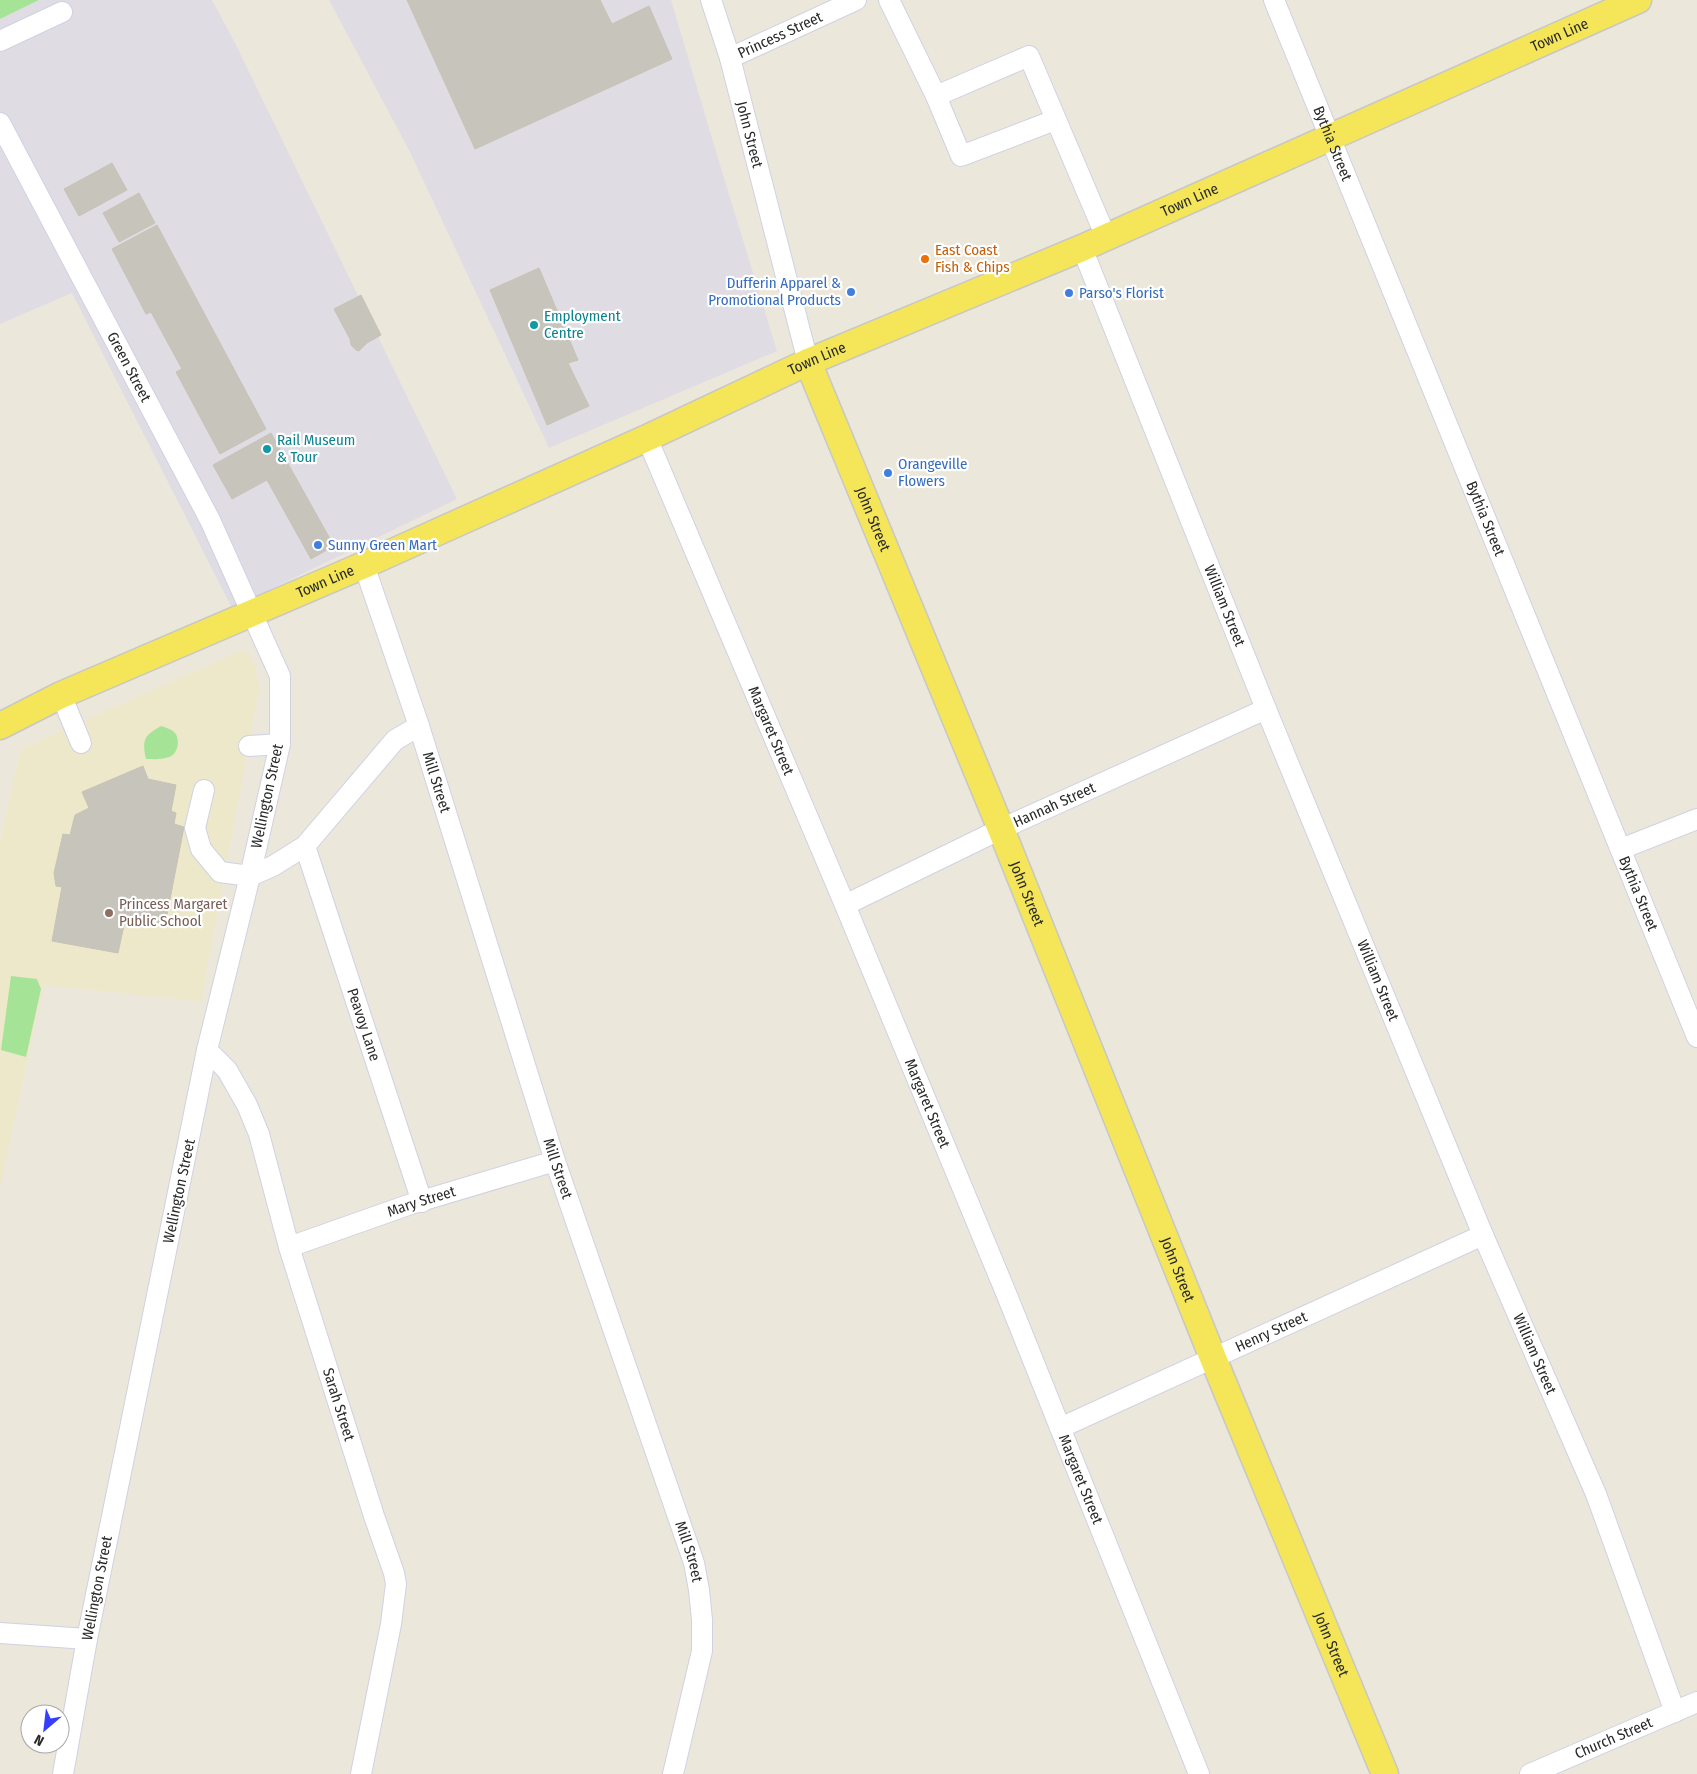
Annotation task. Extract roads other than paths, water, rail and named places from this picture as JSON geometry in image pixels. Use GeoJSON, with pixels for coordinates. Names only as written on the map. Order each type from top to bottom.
{"type":"FeatureCollection","features":[{"type":"Feature","properties":{"kind":"main road","name":"Town Line"},"geometry":{"type":"LineString","coordinates":[[0,726],[61,695],[364,566],[647,438],[808,362],[1082,248],[1638,0]]}},
{"type":"Feature","properties":{"kind":"main road","name":"John Street"},"geometry":{"type":"LineString","coordinates":[[808,362],[1001,829],[1213,1358],[1385,1774]]}},
{"type":"Feature","properties":{"kind":"street","name":"John Street"},"geometry":{"type":"LineString","coordinates":[[711,0],[730,58],[808,362]]}},
{"type":"Feature","properties":{"kind":"street","name":"Princess Street"},"geometry":{"type":"LineString","coordinates":[[730,58],[856,0]]}},
{"type":"Feature","properties":{"kind":"street"},"geometry":{"type":"LineString","coordinates":[[889,0],[936,96],[961,156],[1055,120]]}},
{"type":"Feature","properties":{"kind":"street","name":"Bythia Street"},"geometry":{"type":"LineString","coordinates":[[1274,0],[1697,1036]]}},
{"type":"Feature","properties":{"kind":"street"},"geometry":{"type":"LineString","coordinates":[[0,41],[62,12]]}},
{"type":"Feature","properties":{"kind":"street"},"geometry":{"type":"LineString","coordinates":[[936,96],[1029,56],[1106,237]]}},
{"type":"Feature","properties":{"kind":"street","name":"Green Street"},"geometry":{"type":"LineString","coordinates":[[0,123],[210,520],[253,613]]}},
{"type":"Feature","properties":{"kind":"street","name":"William Street"},"geometry":{"type":"LineString","coordinates":[[1082,248],[1266,709],[1483,1235],[1596,1494],[1675,1712]]}},
{"type":"Feature","properties":{"kind":"street","name":"Margaret Street"},"geometry":{"type":"LineString","coordinates":[[647,438],[845,905],[1060,1428],[1199,1774]]}},
{"type":"Feature","properties":{"kind":"street","name":"Mill Street"},"geometry":{"type":"LineString","coordinates":[[364,566],[419,726],[555,1161],[696,1572],[702,1620],[702,1651],[673,1774]]}},
{"type":"Feature","properties":{"kind":"street","name":"Wellington Street"},"geometry":{"type":"LineString","coordinates":[[63,1774],[87,1639],[208,1050],[280,744],[280,676],[253,613]]}},
{"type":"Feature","properties":{"kind":"street"},"geometry":{"type":"LineString","coordinates":[[61,695],[81,742]]}},
{"type":"Feature","properties":{"kind":"street","name":"Hannah Street"},"geometry":{"type":"LineString","coordinates":[[845,905],[1001,829],[1266,709]]}},
{"type":"Feature","properties":{"kind":"street"},"geometry":{"type":"LineString","coordinates":[[204,790],[195,828],[201,850],[220,872],[250,876],[273,866],[306,846],[395,740],[419,726]]}},
{"type":"Feature","properties":{"kind":"street"},"geometry":{"type":"LineString","coordinates":[[249,746],[280,744]]}},
{"type":"Feature","properties":{"kind":"street"},"geometry":{"type":"LineString","coordinates":[[1621,849],[1697,819]]}},
{"type":"Feature","properties":{"kind":"street","name":"Peavoy Lane"},"geometry":{"type":"LineString","coordinates":[[306,846],[422,1202]]}},
{"type":"Feature","properties":{"kind":"street","name":"Sarah Street"},"geometry":{"type":"LineString","coordinates":[[208,1050],[227,1070],[247,1105],[259,1134],[290,1247],[374,1516],[394,1573],[396,1584],[391,1624],[361,1774]]}},
{"type":"Feature","properties":{"kind":"street","name":"Mary Street"},"geometry":{"type":"LineString","coordinates":[[290,1247],[410,1204],[555,1161]]}},
{"type":"Feature","properties":{"kind":"street","name":"Henry Street"},"geometry":{"type":"LineString","coordinates":[[1060,1428],[1483,1235]]}},
{"type":"Feature","properties":{"kind":"street"},"geometry":{"type":"LineString","coordinates":[[0,1633],[87,1639]]}},
{"type":"Feature","properties":{"kind":"street","name":"Church Street"},"geometry":{"type":"LineString","coordinates":[[1530,1774],[1697,1702]]}},
{"type":"Feature","properties":{"kind":"place","name":"East Coast Fish & Chips"},"geometry":{"type":"Point","coordinates":[925,259]}},
{"type":"Feature","properties":{"kind":"place","name":"Dufferin Apparel & Promotional Products"},"geometry":{"type":"Point","coordinates":[851,292]}},
{"type":"Feature","properties":{"kind":"place","name":"Parso's Florist"},"geometry":{"type":"Point","coordinates":[1069,293]}},
{"type":"Feature","properties":{"kind":"place","name":"Employment Centre"},"geometry":{"type":"Point","coordinates":[534,325]}},
{"type":"Feature","properties":{"kind":"place","name":"Rail Museum & Tour"},"geometry":{"type":"Point","coordinates":[267,449]}},
{"type":"Feature","properties":{"kind":"place","name":"Orangeville Flowers"},"geometry":{"type":"Point","coordinates":[888,473]}},
{"type":"Feature","properties":{"kind":"place","name":"Sunny Green Mart"},"geometry":{"type":"Point","coordinates":[318,545]}},
{"type":"Feature","properties":{"kind":"place","name":"Princess Margaret Public School"},"geometry":{"type":"Point","coordinates":[109,913]}}]}
